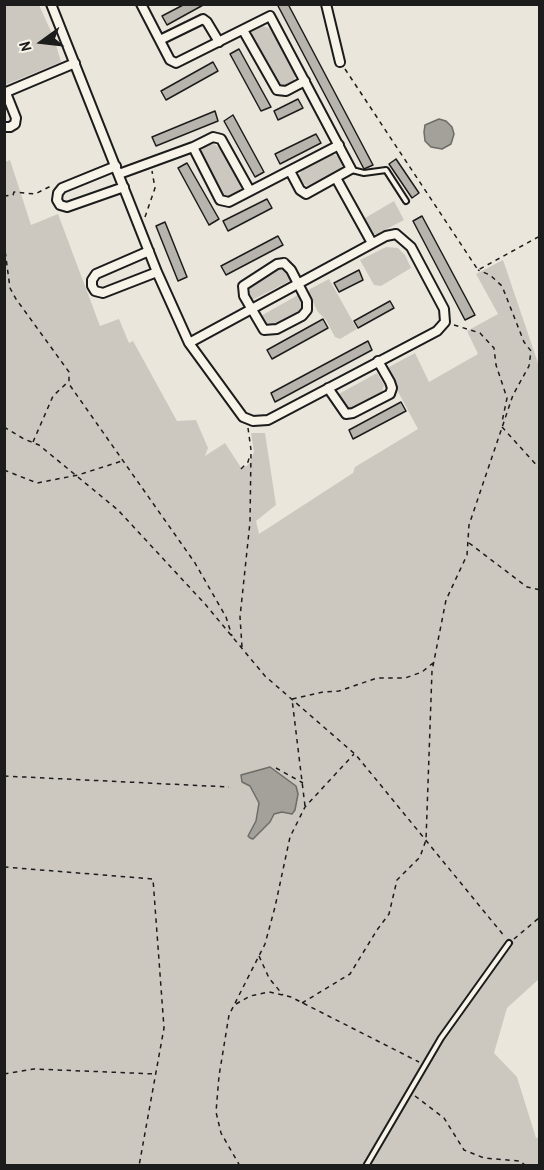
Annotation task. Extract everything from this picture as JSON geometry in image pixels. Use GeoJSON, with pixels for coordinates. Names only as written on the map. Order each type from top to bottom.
{"type":"FeatureCollection","features":[{"type":"Feature","properties":{"kind":"street"},"geometry":{"type":"LineString","coordinates":[[63,4],[52,7],[157,272],[189,344],[243,417],[253,421],[268,420],[437,331],[445,322],[444,309],[411,247],[396,234],[372,243],[189,344]]}},
{"type":"Feature","properties":{"kind":"street"},"geometry":{"type":"LineString","coordinates":[[141,4],[171,60],[176,63],[270,16],[351,170],[306,194],[300,190],[290,171]]}},
{"type":"Feature","properties":{"kind":"street"},"geometry":{"type":"LineString","coordinates":[[326,4],[340,62]]}},
{"type":"Feature","properties":{"kind":"street"},"geometry":{"type":"LineString","coordinates":[[160,40],[203,19],[219,42]]}},
{"type":"Feature","properties":{"kind":"street"},"geometry":{"type":"LineString","coordinates":[[243,30],[277,90],[286,91],[304,81]]}},
{"type":"Feature","properties":{"kind":"street"},"geometry":{"type":"LineString","coordinates":[[4,127],[15,124],[16,118],[5,93],[75,63]]}},
{"type":"Feature","properties":{"kind":"street"},"geometry":{"type":"LineString","coordinates":[[124,186],[68,207],[60,205],[57,200],[62,188],[118,170],[149,163],[193,147],[213,136],[221,139],[250,191]]}},
{"type":"Feature","properties":{"kind":"street"},"geometry":{"type":"LineString","coordinates":[[193,147],[220,200],[229,202],[339,145]]}},
{"type":"Feature","properties":{"kind":"street"},"geometry":{"type":"LineString","coordinates":[[336,178],[372,243]]}},
{"type":"Feature","properties":{"kind":"street"},"geometry":{"type":"LineString","coordinates":[[149,251],[96,274],[92,280],[92,286],[96,291],[103,292],[157,272]]}},
{"type":"Feature","properties":{"kind":"street"},"geometry":{"type":"LineString","coordinates":[[277,264],[286,264],[298,285],[308,304],[307,310],[302,316],[277,329],[264,330],[244,296],[243,286],[277,264]]}},
{"type":"Feature","properties":{"kind":"street"},"geometry":{"type":"LineString","coordinates":[[328,388],[346,414],[353,413],[390,394],[392,388],[390,382],[378,361]]}},
{"type":"Feature","properties":{"kind":"lane"},"geometry":{"type":"LineString","coordinates":[[351,170],[364,173],[386,170],[406,201]]}},
{"type":"Feature","properties":{"kind":"lane"},"geometry":{"type":"LineString","coordinates":[[366,1166],[441,1038],[509,943]]}},
{"type":"Feature","properties":{"kind":"path"},"geometry":{"type":"LineString","coordinates":[[302,1003],[350,974],[389,914],[397,880],[420,857],[426,840],[427,765],[433,662],[446,600],[467,555],[470,525],[513,395],[529,366],[531,351],[524,342],[502,286],[490,275],[478,270],[340,62]]}},
{"type":"Feature","properties":{"kind":"path"},"geometry":{"type":"LineString","coordinates":[[145,218],[155,188],[149,163]]}},
{"type":"Feature","properties":{"kind":"path"},"geometry":{"type":"LineString","coordinates":[[4,196],[13,195],[14,192],[34,194],[52,185],[62,188]]}},
{"type":"Feature","properties":{"kind":"path"},"geometry":{"type":"LineString","coordinates":[[478,270],[540,236]]}},
{"type":"Feature","properties":{"kind":"path"},"geometry":{"type":"LineString","coordinates":[[4,243],[10,288],[16,299],[69,372],[69,384],[195,563],[226,617],[233,637]]}},
{"type":"Feature","properties":{"kind":"path"},"geometry":{"type":"LineString","coordinates":[[445,322],[480,333],[494,348],[496,365],[507,398],[502,427]]}},
{"type":"Feature","properties":{"kind":"path"},"geometry":{"type":"LineString","coordinates":[[33,442],[53,396],[69,381]]}},
{"type":"Feature","properties":{"kind":"path"},"geometry":{"type":"LineString","coordinates":[[242,648],[240,617],[250,522],[251,452],[248,418]]}},
{"type":"Feature","properties":{"kind":"path"},"geometry":{"type":"LineString","coordinates":[[4,427],[39,445],[78,475],[117,510],[205,604],[265,676],[354,753],[509,943],[540,917]]}},
{"type":"Feature","properties":{"kind":"path"},"geometry":{"type":"LineString","coordinates":[[502,427],[540,469]]}},
{"type":"Feature","properties":{"kind":"path"},"geometry":{"type":"LineString","coordinates":[[241,469],[248,462],[251,452]]}},
{"type":"Feature","properties":{"kind":"path"},"geometry":{"type":"LineString","coordinates":[[4,470],[37,483],[78,475],[123,461]]}},
{"type":"Feature","properties":{"kind":"path"},"geometry":{"type":"LineString","coordinates":[[468,542],[527,587],[540,590]]}},
{"type":"Feature","properties":{"kind":"path"},"geometry":{"type":"LineString","coordinates":[[292,699],[339,690],[377,678],[405,678],[422,672],[433,662]]}},
{"type":"Feature","properties":{"kind":"path"},"geometry":{"type":"LineString","coordinates":[[292,699],[305,807]]}},
{"type":"Feature","properties":{"kind":"path"},"geometry":{"type":"LineString","coordinates":[[240,1166],[221,1133],[216,1112],[230,1015],[265,944],[290,837],[305,807],[354,753]]}},
{"type":"Feature","properties":{"kind":"path"},"geometry":{"type":"LineString","coordinates":[[276,768],[304,784]]}},
{"type":"Feature","properties":{"kind":"path"},"geometry":{"type":"LineString","coordinates":[[4,776],[229,787]]}},
{"type":"Feature","properties":{"kind":"path"},"geometry":{"type":"LineString","coordinates":[[4,867],[153,879],[164,1028],[139,1166]]}},
{"type":"Feature","properties":{"kind":"path"},"geometry":{"type":"LineString","coordinates":[[259,955],[269,978],[284,995]]}},
{"type":"Feature","properties":{"kind":"path"},"geometry":{"type":"LineString","coordinates":[[234,1004],[250,996],[269,992],[284,995],[425,1065]]}},
{"type":"Feature","properties":{"kind":"path"},"geometry":{"type":"LineString","coordinates":[[4,1074],[34,1069],[156,1074]]}},
{"type":"Feature","properties":{"kind":"path"},"geometry":{"type":"LineString","coordinates":[[409,1092],[444,1118],[464,1150],[484,1158],[520,1161],[526,1166]]}},
{"type":"Feature","properties":{"kind":"shaded area"},"geometry":{"type":"Polygon","coordinates":[[[5,4],[39,5],[54,38],[61,62],[5,85],[5,4]]]}},
{"type":"Feature","properties":{"kind":"shaded area"},"geometry":{"type":"Polygon","coordinates":[[[262,26],[269,28],[296,73],[293,83],[287,86],[280,86],[275,81],[252,38],[252,32],[262,26]]]}},
{"type":"Feature","properties":{"kind":"shaded area"},"geometry":{"type":"Polygon","coordinates":[[[439,119],[446,121],[452,127],[454,134],[451,144],[442,149],[431,147],[425,141],[424,132],[425,125],[439,119]]]}},
{"type":"Feature","properties":{"kind":"shaded area"},"geometry":{"type":"Polygon","coordinates":[[[214,144],[223,151],[241,185],[241,192],[230,198],[219,190],[200,153],[204,146],[214,144]]]}},
{"type":"Feature","properties":{"kind":"shaded area"},"geometry":{"type":"Polygon","coordinates":[[[331,155],[336,155],[341,160],[340,173],[311,187],[305,185],[299,177],[303,169],[331,155]]]}},
{"type":"Feature","properties":{"kind":"shaded area"},"geometry":{"type":"Polygon","coordinates":[[[10,160],[31,225],[58,214],[100,326],[119,319],[129,343],[133,341],[177,421],[196,420],[208,448],[205,456],[225,443],[242,469],[249,464],[254,452],[251,433],[265,433],[276,505],[256,521],[259,534],[353,473],[355,467],[418,429],[388,373],[389,367],[415,353],[429,382],[478,354],[467,331],[498,314],[476,274],[503,260],[540,369],[540,978],[507,1008],[494,1053],[517,1077],[536,1138],[539,1137],[539,1165],[5,1166],[5,162],[10,160]]]}},
{"type":"Feature","properties":{"kind":"shaded area"},"geometry":{"type":"Polygon","coordinates":[[[394,201],[404,220],[373,234],[365,218],[394,201]]]}},
{"type":"Feature","properties":{"kind":"shaded area"},"geometry":{"type":"Polygon","coordinates":[[[386,247],[398,248],[405,255],[411,268],[381,286],[374,285],[360,260],[386,247]]]}},
{"type":"Feature","properties":{"kind":"shaded area"},"geometry":{"type":"Polygon","coordinates":[[[279,269],[286,272],[290,281],[250,301],[247,292],[250,284],[279,269]]]}},
{"type":"Feature","properties":{"kind":"shaded area"},"geometry":{"type":"Polygon","coordinates":[[[329,279],[357,329],[340,339],[335,337],[308,293],[310,289],[329,279]]]}},
{"type":"Feature","properties":{"kind":"shaded area"},"geometry":{"type":"Polygon","coordinates":[[[298,295],[303,300],[302,312],[275,327],[263,324],[259,317],[298,295]]]}},
{"type":"Feature","properties":{"kind":"shaded area"},"geometry":{"type":"Polygon","coordinates":[[[377,373],[384,385],[381,394],[351,410],[346,410],[337,395],[377,373]]]}},
{"type":"Feature","properties":{"kind":"shaded area"},"geometry":{"type":"Polygon","coordinates":[[[270,767],[296,786],[298,794],[295,810],[292,814],[282,812],[274,814],[270,822],[253,839],[248,836],[256,821],[259,803],[250,786],[242,782],[241,775],[270,767]]]}},
{"type":"Feature","properties":{"kind":"building"},"geometry":{"type":"Polygon","coordinates":[[[185,4],[205,4],[167,25],[162,16],[185,4]]]}},
{"type":"Feature","properties":{"kind":"building"},"geometry":{"type":"Polygon","coordinates":[[[277,4],[288,4],[373,165],[364,169],[277,4]]]}},
{"type":"Feature","properties":{"kind":"building"},"geometry":{"type":"Polygon","coordinates":[[[239,49],[271,107],[261,111],[230,54],[239,49]]]}},
{"type":"Feature","properties":{"kind":"building"},"geometry":{"type":"Polygon","coordinates":[[[213,62],[218,71],[166,100],[161,91],[213,62]]]}},
{"type":"Feature","properties":{"kind":"building"},"geometry":{"type":"Polygon","coordinates":[[[298,99],[303,108],[278,120],[274,111],[298,99]]]}},
{"type":"Feature","properties":{"kind":"building"},"geometry":{"type":"Polygon","coordinates":[[[215,111],[218,121],[156,146],[152,137],[215,111]]]}},
{"type":"Feature","properties":{"kind":"building"},"geometry":{"type":"Polygon","coordinates":[[[233,115],[264,172],[255,177],[224,121],[233,115]]]}},
{"type":"Feature","properties":{"kind":"building"},"geometry":{"type":"Polygon","coordinates":[[[316,134],[321,143],[280,164],[275,154],[316,134]]]}},
{"type":"Feature","properties":{"kind":"building"},"geometry":{"type":"Polygon","coordinates":[[[396,159],[419,193],[412,198],[389,164],[396,159]]]}},
{"type":"Feature","properties":{"kind":"building"},"geometry":{"type":"Polygon","coordinates":[[[187,163],[219,219],[209,225],[178,168],[187,163]]]}},
{"type":"Feature","properties":{"kind":"building"},"geometry":{"type":"Polygon","coordinates":[[[267,199],[272,208],[228,231],[223,221],[267,199]]]}},
{"type":"Feature","properties":{"kind":"building"},"geometry":{"type":"Polygon","coordinates":[[[422,216],[475,315],[465,320],[413,221],[422,216]]]}},
{"type":"Feature","properties":{"kind":"building"},"geometry":{"type":"Polygon","coordinates":[[[165,222],[187,277],[178,281],[156,226],[165,222]]]}},
{"type":"Feature","properties":{"kind":"building"},"geometry":{"type":"Polygon","coordinates":[[[278,236],[283,245],[226,275],[221,266],[278,236]]]}},
{"type":"Feature","properties":{"kind":"building"},"geometry":{"type":"Polygon","coordinates":[[[359,270],[363,280],[339,292],[334,283],[359,270]]]}},
{"type":"Feature","properties":{"kind":"building"},"geometry":{"type":"Polygon","coordinates":[[[390,301],[394,308],[358,328],[354,321],[390,301]]]}},
{"type":"Feature","properties":{"kind":"building"},"geometry":{"type":"Polygon","coordinates":[[[323,319],[328,328],[272,359],[267,350],[323,319]]]}},
{"type":"Feature","properties":{"kind":"building"},"geometry":{"type":"Polygon","coordinates":[[[368,341],[372,350],[275,402],[271,393],[368,341]]]}},
{"type":"Feature","properties":{"kind":"building"},"geometry":{"type":"Polygon","coordinates":[[[401,402],[406,411],[353,439],[349,430],[401,402]]]}}]}
